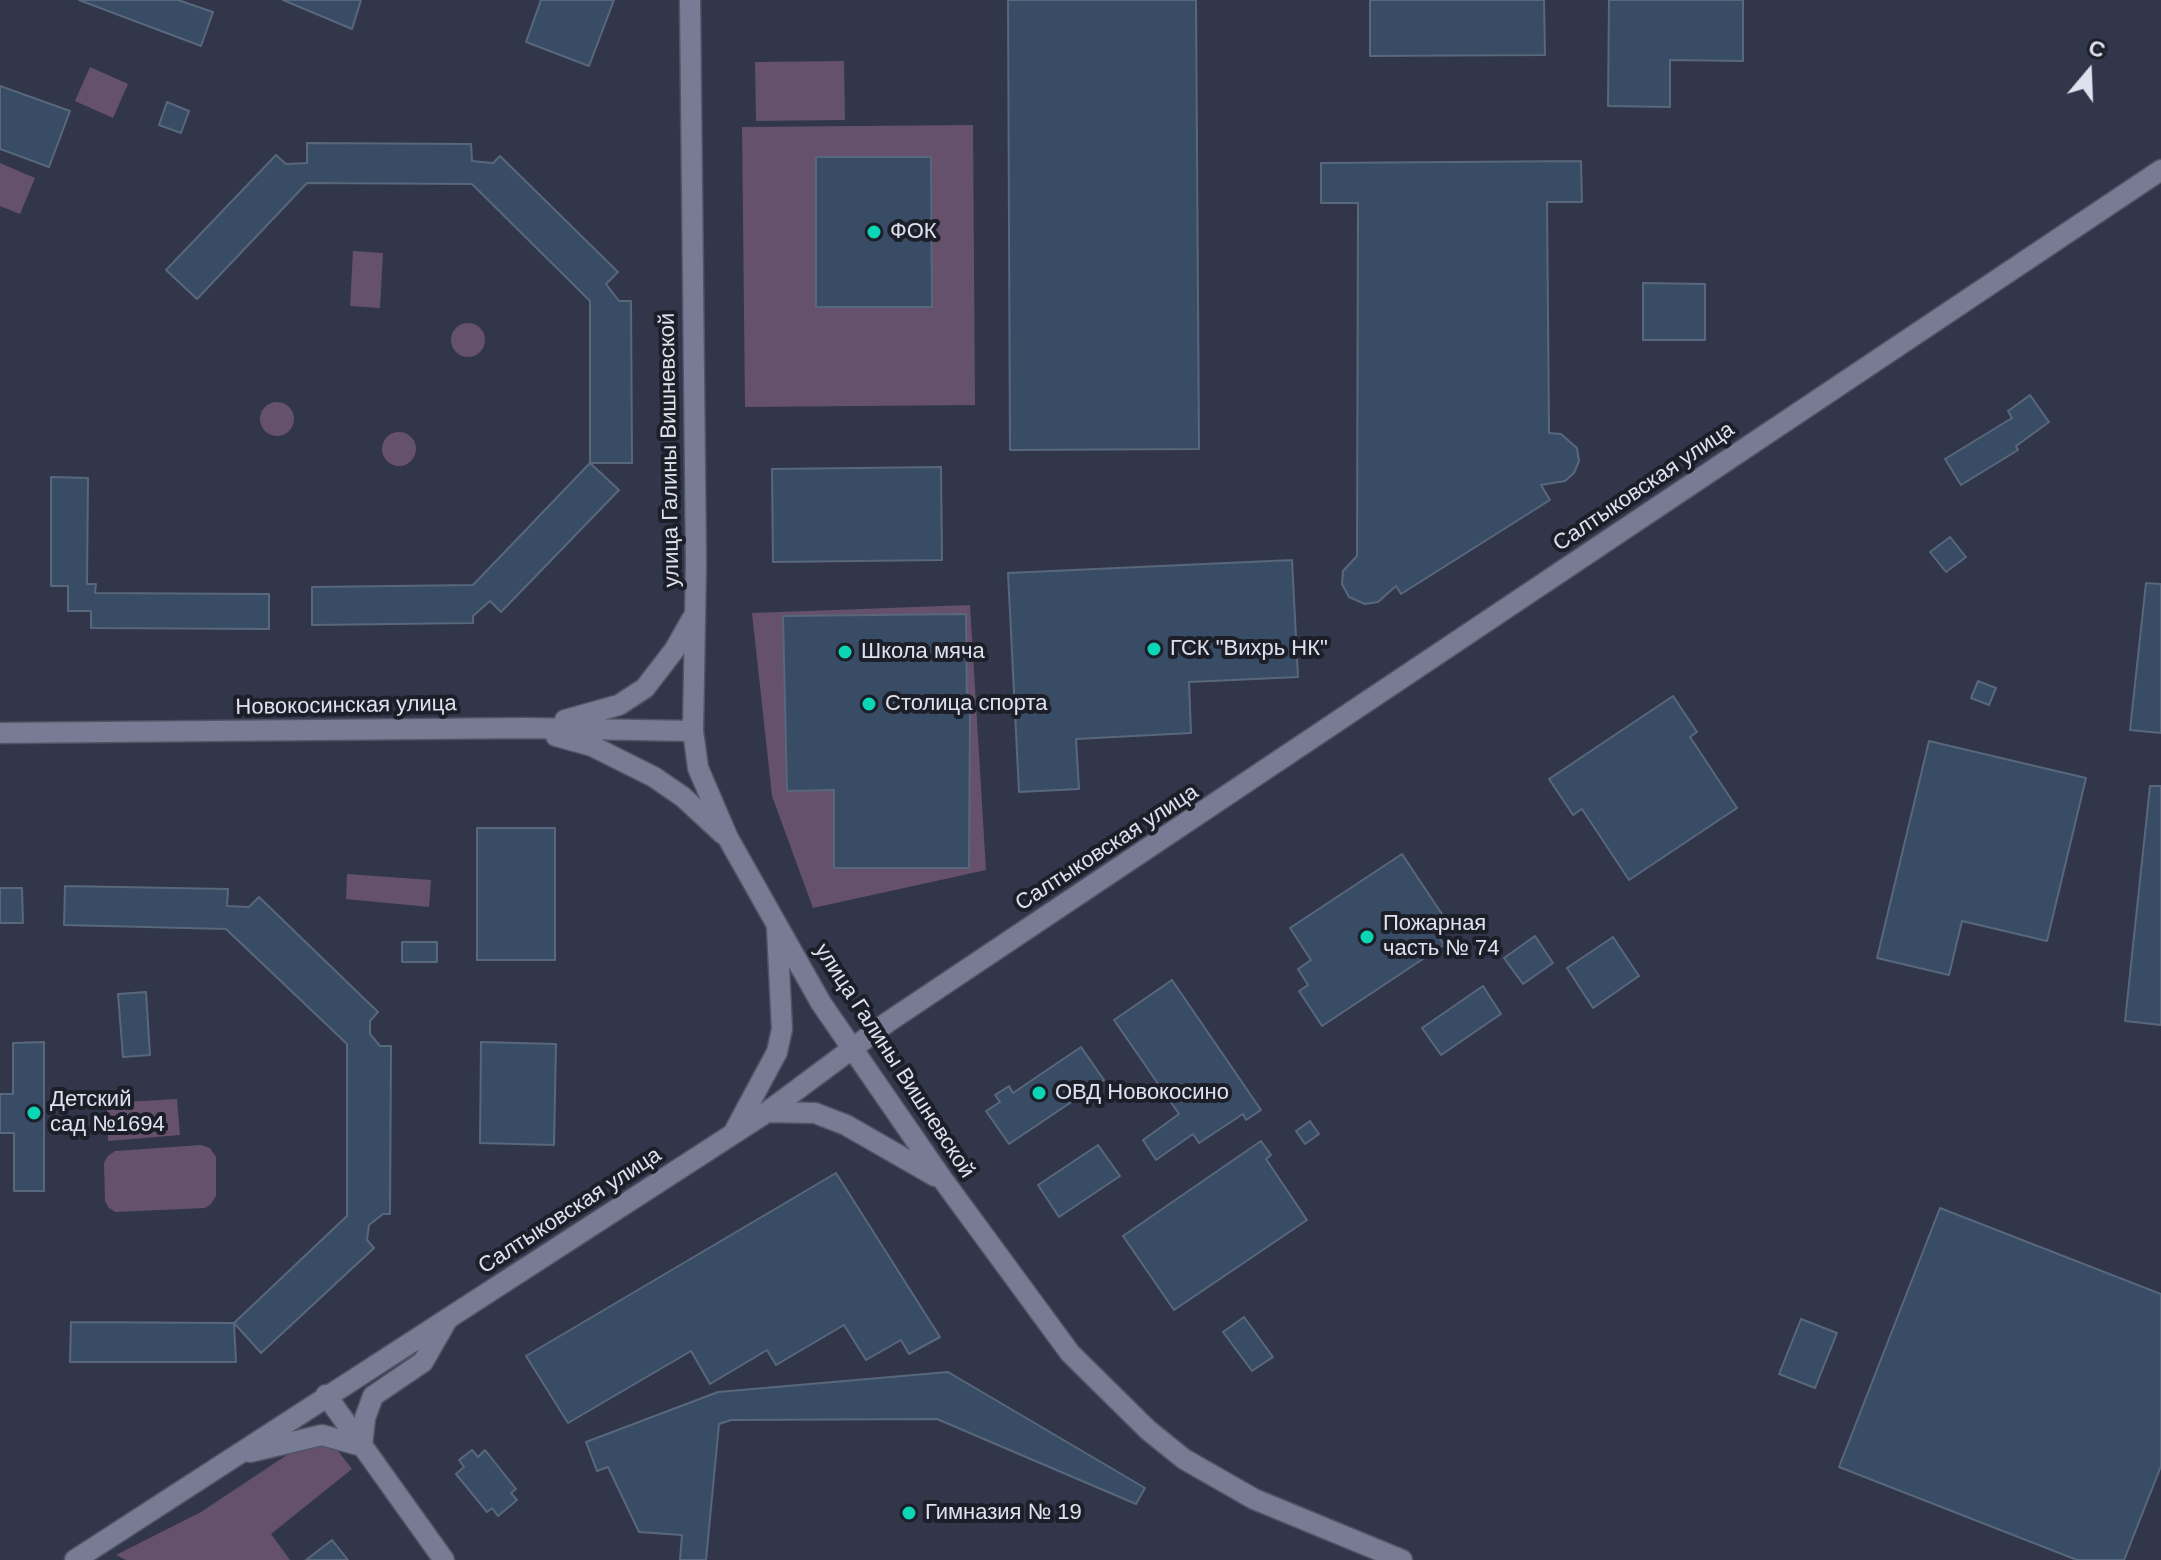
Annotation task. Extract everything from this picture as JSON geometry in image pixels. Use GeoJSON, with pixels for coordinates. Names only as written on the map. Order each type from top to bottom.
{"type":"FeatureCollection","features":[{"type":"Feature","properties":{"kind":"street","name":"улица Галины Вишневской"},"geometry":{"type":"LineString","coordinates":[[690,0],[695,614],[693,731],[698,768],[728,838],[821,1003],[943,1180],[1070,1353],[1148,1430],[1184,1459],[1254,1499],[1402,1560]]}},
{"type":"Feature","properties":{"kind":"street","name":"Салтыковская улица"},"geometry":{"type":"LineString","coordinates":[[75,1560],[767,1112],[853,1049],[2161,170]]}},
{"type":"Feature","properties":{"kind":"street"},"geometry":{"type":"LineString","coordinates":[[525,728],[589,716],[619,705],[645,688],[695,614]]}},
{"type":"Feature","properties":{"kind":"street"},"geometry":{"type":"LineString","coordinates":[[525,728],[592,746],[623,759],[683,797],[728,838]]}},
{"type":"Feature","properties":{"kind":"street","name":"Новокосинская улица"},"geometry":{"type":"LineString","coordinates":[[0,733],[525,728],[693,731]]}},
{"type":"Feature","properties":{"kind":"street"},"geometry":{"type":"LineString","coordinates":[[732,1135],[767,1072],[779,1040],[777,924]]}},
{"type":"Feature","properties":{"kind":"street"},"geometry":{"type":"LineString","coordinates":[[767,1112],[815,1113],[846,1125],[943,1180]]}},
{"type":"Feature","properties":{"kind":"street"},"geometry":{"type":"LineString","coordinates":[[362,1446],[365,1418],[373,1396],[423,1362],[448,1318]]}},
{"type":"Feature","properties":{"kind":"street"},"geometry":{"type":"LineString","coordinates":[[326,1395],[444,1560]]}},
{"type":"Feature","properties":{"kind":"street"},"geometry":{"type":"LineString","coordinates":[[234,1456],[322,1435],[362,1446]]}},
{"type":"Feature","properties":{"kind":"shaded area"},"geometry":{"type":"Polygon","coordinates":[[[844,61],[845,120],[756,121],[755,62],[844,61]]]}},
{"type":"Feature","properties":{"kind":"shaded area"},"geometry":{"type":"Polygon","coordinates":[[[90,67],[128,84],[113,118],[75,101],[90,67]]]}},
{"type":"Feature","properties":{"kind":"shaded area"},"geometry":{"type":"Polygon","coordinates":[[[973,125],[975,405],[745,407],[742,127],[973,125]]]}},
{"type":"Feature","properties":{"kind":"shaded area"},"geometry":{"type":"Polygon","coordinates":[[[0,163],[35,178],[20,214],[0,206],[0,163]]]}},
{"type":"Feature","properties":{"kind":"shaded area"},"geometry":{"type":"Polygon","coordinates":[[[353,251],[383,253],[380,308],[350,306],[353,251]]]}},
{"type":"Feature","properties":{"kind":"shaded area"},"geometry":{"type":"Polygon","coordinates":[[[468,323],[480,328],[485,340],[480,352],[468,357],[456,352],[451,340],[456,328],[468,323]]]}},
{"type":"Feature","properties":{"kind":"shaded area"},"geometry":{"type":"Polygon","coordinates":[[[277,402],[289,407],[294,419],[289,431],[277,436],[265,431],[260,419],[265,407],[277,402]]]}},
{"type":"Feature","properties":{"kind":"shaded area"},"geometry":{"type":"Polygon","coordinates":[[[399,432],[411,437],[416,449],[411,461],[399,466],[387,461],[382,449],[387,437],[399,432]]]}},
{"type":"Feature","properties":{"kind":"shaded area","name":"Столица спорта"},"geometry":{"type":"Polygon","coordinates":[[[970,605],[986,870],[813,908],[772,796],[752,613],[970,605]]]}},
{"type":"Feature","properties":{"kind":"shaded area"},"geometry":{"type":"Polygon","coordinates":[[[347,874],[431,880],[429,907],[346,899],[347,874]]]}},
{"type":"Feature","properties":{"kind":"shaded area"},"geometry":{"type":"Polygon","coordinates":[[[177,1099],[180,1135],[108,1141],[107,1103],[177,1099]]]}},
{"type":"Feature","properties":{"kind":"shaded area"},"geometry":{"type":"Polygon","coordinates":[[[201,1145],[210,1148],[216,1157],[216,1196],[211,1204],[205,1208],[115,1212],[109,1208],[105,1201],[104,1163],[115,1151],[201,1145]]]}},
{"type":"Feature","properties":{"kind":"shaded area"},"geometry":{"type":"Polygon","coordinates":[[[331,1442],[352,1469],[271,1534],[290,1560],[126,1560],[116,1555],[201,1512],[305,1443],[331,1442]]]}},
{"type":"Feature","properties":{"kind":"building"},"geometry":{"type":"Polygon","coordinates":[[[79,0],[178,0],[213,12],[201,46],[79,0]]]}},
{"type":"Feature","properties":{"kind":"building"},"geometry":{"type":"Polygon","coordinates":[[[283,0],[361,0],[352,29],[283,0]]]}},
{"type":"Feature","properties":{"kind":"building"},"geometry":{"type":"Polygon","coordinates":[[[541,0],[614,0],[589,66],[526,42],[541,0]]]}},
{"type":"Feature","properties":{"kind":"building"},"geometry":{"type":"Polygon","coordinates":[[[1008,0],[1196,0],[1199,449],[1010,450],[1008,0]]]}},
{"type":"Feature","properties":{"kind":"building"},"geometry":{"type":"Polygon","coordinates":[[[1370,0],[1544,0],[1545,55],[1370,56],[1370,0]]]}},
{"type":"Feature","properties":{"kind":"building"},"geometry":{"type":"Polygon","coordinates":[[[1609,0],[1743,0],[1743,61],[1670,60],[1670,107],[1608,106],[1609,0]]]}},
{"type":"Feature","properties":{"kind":"building"},"geometry":{"type":"Polygon","coordinates":[[[0,86],[70,111],[49,167],[0,149],[0,86]]]}},
{"type":"Feature","properties":{"kind":"building"},"geometry":{"type":"Polygon","coordinates":[[[167,102],[189,111],[181,133],[159,125],[167,102]]]}},
{"type":"Feature","properties":{"kind":"building"},"geometry":{"type":"Polygon","coordinates":[[[307,143],[471,144],[472,161],[493,163],[500,156],[618,272],[606,284],[619,301],[631,301],[632,463],[590,463],[590,301],[472,184],[307,183],[197,299],[166,270],[276,155],[286,164],[307,163],[307,143]]]}},
{"type":"Feature","properties":{"kind":"building","name":"ФОК"},"geometry":{"type":"Polygon","coordinates":[[[816,157],[931,157],[932,307],[816,307],[816,157]]]}},
{"type":"Feature","properties":{"kind":"building"},"geometry":{"type":"Polygon","coordinates":[[[1581,161],[1582,202],[1547,202],[1549,433],[1561,434],[1577,448],[1579,461],[1574,473],[1565,481],[1541,485],[1550,500],[1401,594],[1396,586],[1378,602],[1365,604],[1349,597],[1342,584],[1343,571],[1357,556],[1358,203],[1321,203],[1321,163],[1581,161]]]}},
{"type":"Feature","properties":{"kind":"building"},"geometry":{"type":"Polygon","coordinates":[[[1643,283],[1705,284],[1705,340],[1643,340],[1643,283]]]}},
{"type":"Feature","properties":{"kind":"building"},"geometry":{"type":"Polygon","coordinates":[[[2030,395],[2049,422],[2016,446],[2018,450],[1961,485],[1945,459],[2012,418],[2008,411],[2030,395]]]}},
{"type":"Feature","properties":{"kind":"building"},"geometry":{"type":"Polygon","coordinates":[[[590,463],[619,490],[501,612],[490,601],[473,616],[473,623],[312,625],[312,587],[473,585],[590,463]]]}},
{"type":"Feature","properties":{"kind":"building"},"geometry":{"type":"Polygon","coordinates":[[[941,467],[942,560],[773,562],[772,469],[941,467]]]}},
{"type":"Feature","properties":{"kind":"building"},"geometry":{"type":"Polygon","coordinates":[[[51,477],[88,478],[87,584],[96,584],[95,593],[269,594],[269,629],[91,628],[91,611],[68,611],[68,586],[51,586],[51,477]]]}},
{"type":"Feature","properties":{"kind":"building"},"geometry":{"type":"Polygon","coordinates":[[[1950,537],[1966,557],[1946,572],[1930,552],[1950,537]]]}},
{"type":"Feature","properties":{"kind":"building","name":"ГСК \"Вихрь НК\""},"geometry":{"type":"Polygon","coordinates":[[[1292,560],[1298,677],[1189,682],[1191,733],[1076,739],[1079,789],[1019,792],[1008,573],[1292,560]]]}},
{"type":"Feature","properties":{"kind":"building"},"geometry":{"type":"Polygon","coordinates":[[[2146,583],[2161,584],[2161,733],[2130,730],[2146,583]]]}},
{"type":"Feature","properties":{"kind":"building","name":"Столица спорта"},"geometry":{"type":"Polygon","coordinates":[[[966,614],[967,708],[970,708],[969,868],[834,868],[834,790],[787,791],[783,616],[966,614]]]}},
{"type":"Feature","properties":{"kind":"building"},"geometry":{"type":"Polygon","coordinates":[[[1978,681],[1996,688],[1989,705],[1971,698],[1978,681]]]}},
{"type":"Feature","properties":{"kind":"building"},"geometry":{"type":"Polygon","coordinates":[[[1673,696],[1697,732],[1690,737],[1737,808],[1629,880],[1582,809],[1573,815],[1549,779],[1673,696]]]}},
{"type":"Feature","properties":{"kind":"building"},"geometry":{"type":"Polygon","coordinates":[[[1929,741],[2086,778],[2047,941],[1962,921],[1949,975],[1877,958],[1929,741]]]}},
{"type":"Feature","properties":{"kind":"building"},"geometry":{"type":"Polygon","coordinates":[[[2150,786],[2161,786],[2161,1025],[2125,1021],[2150,786]]]}},
{"type":"Feature","properties":{"kind":"building"},"geometry":{"type":"Polygon","coordinates":[[[477,828],[555,828],[555,960],[477,960],[477,828]]]}},
{"type":"Feature","properties":{"kind":"building","name":"Пожарная часть № 74"},"geometry":{"type":"Polygon","coordinates":[[[1402,854],[1444,917],[1431,925],[1444,945],[1322,1026],[1299,991],[1308,985],[1298,969],[1311,960],[1290,928],[1402,854]]]}},
{"type":"Feature","properties":{"kind":"building"},"geometry":{"type":"Polygon","coordinates":[[[65,886],[228,889],[227,906],[249,907],[259,897],[378,1012],[370,1021],[370,1034],[380,1046],[391,1046],[390,1214],[383,1214],[369,1225],[367,1240],[374,1248],[261,1353],[234,1323],[347,1216],[347,1044],[226,929],[64,925],[65,886]]]}},
{"type":"Feature","properties":{"kind":"building"},"geometry":{"type":"Polygon","coordinates":[[[0,888],[22,888],[23,923],[0,923],[0,888]]]}},
{"type":"Feature","properties":{"kind":"building"},"geometry":{"type":"Polygon","coordinates":[[[1535,936],[1553,963],[1523,984],[1504,958],[1535,936]]]}},
{"type":"Feature","properties":{"kind":"building"},"geometry":{"type":"Polygon","coordinates":[[[1613,937],[1639,976],[1593,1008],[1567,968],[1613,937]]]}},
{"type":"Feature","properties":{"kind":"building"},"geometry":{"type":"Polygon","coordinates":[[[402,942],[437,942],[437,962],[402,962],[402,942]]]}},
{"type":"Feature","properties":{"kind":"building"},"geometry":{"type":"Polygon","coordinates":[[[1172,980],[1261,1110],[1246,1120],[1243,1114],[1199,1143],[1193,1134],[1156,1160],[1143,1140],[1179,1114],[1114,1020],[1172,980]]]}},
{"type":"Feature","properties":{"kind":"building"},"geometry":{"type":"Polygon","coordinates":[[[1483,986],[1501,1014],[1441,1055],[1422,1028],[1483,986]]]}},
{"type":"Feature","properties":{"kind":"building"},"geometry":{"type":"Polygon","coordinates":[[[146,992],[150,1055],[123,1057],[118,994],[146,992]]]}},
{"type":"Feature","properties":{"kind":"building"},"geometry":{"type":"Polygon","coordinates":[[[44,1042],[44,1191],[14,1191],[14,1133],[0,1133],[0,1094],[13,1094],[13,1043],[44,1042]]]}},
{"type":"Feature","properties":{"kind":"building"},"geometry":{"type":"Polygon","coordinates":[[[481,1042],[556,1044],[554,1145],[480,1143],[481,1042]]]}},
{"type":"Feature","properties":{"kind":"building"},"geometry":{"type":"Polygon","coordinates":[[[1081,1047],[1104,1080],[1009,1144],[986,1111],[1000,1102],[995,1095],[1009,1086],[1013,1093],[1081,1047]]]}},
{"type":"Feature","properties":{"kind":"building"},"geometry":{"type":"Polygon","coordinates":[[[1310,1121],[1319,1134],[1305,1144],[1296,1131],[1310,1121]]]}},
{"type":"Feature","properties":{"kind":"building"},"geometry":{"type":"Polygon","coordinates":[[[1261,1141],[1271,1155],[1266,1159],[1307,1220],[1174,1310],[1123,1236],[1261,1141]]]}},
{"type":"Feature","properties":{"kind":"building"},"geometry":{"type":"Polygon","coordinates":[[[1098,1145],[1120,1176],[1059,1217],[1038,1185],[1098,1145]]]}},
{"type":"Feature","properties":{"kind":"building"},"geometry":{"type":"Polygon","coordinates":[[[836,1173],[940,1337],[909,1354],[901,1340],[866,1360],[844,1325],[776,1365],[767,1350],[710,1384],[691,1351],[568,1423],[526,1356],[836,1173]]]}},
{"type":"Feature","properties":{"kind":"building"},"geometry":{"type":"Polygon","coordinates":[[[1940,1208],[2161,1294],[2161,1466],[2124,1560],[2077,1560],[1839,1467],[1940,1208]]]}},
{"type":"Feature","properties":{"kind":"building"},"geometry":{"type":"Polygon","coordinates":[[[1244,1317],[1273,1357],[1252,1371],[1223,1332],[1244,1317]]]}},
{"type":"Feature","properties":{"kind":"building"},"geometry":{"type":"Polygon","coordinates":[[[1801,1319],[1837,1333],[1815,1388],[1779,1374],[1801,1319]]]}},
{"type":"Feature","properties":{"kind":"building"},"geometry":{"type":"Polygon","coordinates":[[[71,1322],[234,1323],[236,1362],[70,1362],[71,1322]]]}},
{"type":"Feature","properties":{"kind":"building"},"geometry":{"type":"Polygon","coordinates":[[[948,1372],[1145,1488],[1136,1504],[937,1419],[731,1420],[719,1424],[706,1560],[680,1560],[682,1535],[639,1532],[608,1467],[597,1471],[586,1442],[718,1392],[948,1372]]]}},
{"type":"Feature","properties":{"kind":"building"},"geometry":{"type":"Polygon","coordinates":[[[472,1450],[478,1457],[485,1450],[516,1489],[511,1493],[517,1500],[498,1516],[492,1508],[487,1512],[456,1474],[464,1467],[459,1460],[472,1450]]]}},
{"type":"Feature","properties":{"kind":"building"},"geometry":{"type":"Polygon","coordinates":[[[332,1540],[348,1560],[306,1560],[332,1540]]]}},
{"type":"Feature","properties":{"kind":"place","name":"ФОК"},"geometry":{"type":"Point","coordinates":[874,232]}},
{"type":"Feature","properties":{"kind":"place","name":"ГСК \"Вихрь НК\""},"geometry":{"type":"Point","coordinates":[1154,649]}},
{"type":"Feature","properties":{"kind":"place","name":"Школа мяча"},"geometry":{"type":"Point","coordinates":[845,652]}},
{"type":"Feature","properties":{"kind":"place","name":"Столица спорта"},"geometry":{"type":"Point","coordinates":[869,704]}},
{"type":"Feature","properties":{"kind":"place","name":"Пожарная часть № 74"},"geometry":{"type":"Point","coordinates":[1367,937]}},
{"type":"Feature","properties":{"kind":"place","name":"ОВД Новокосино"},"geometry":{"type":"Point","coordinates":[1039,1093]}},
{"type":"Feature","properties":{"kind":"place","name":"Детский сад №1694"},"geometry":{"type":"Point","coordinates":[34,1113]}},
{"type":"Feature","properties":{"kind":"place","name":"Гимназия № 19"},"geometry":{"type":"Point","coordinates":[909,1513]}}]}
